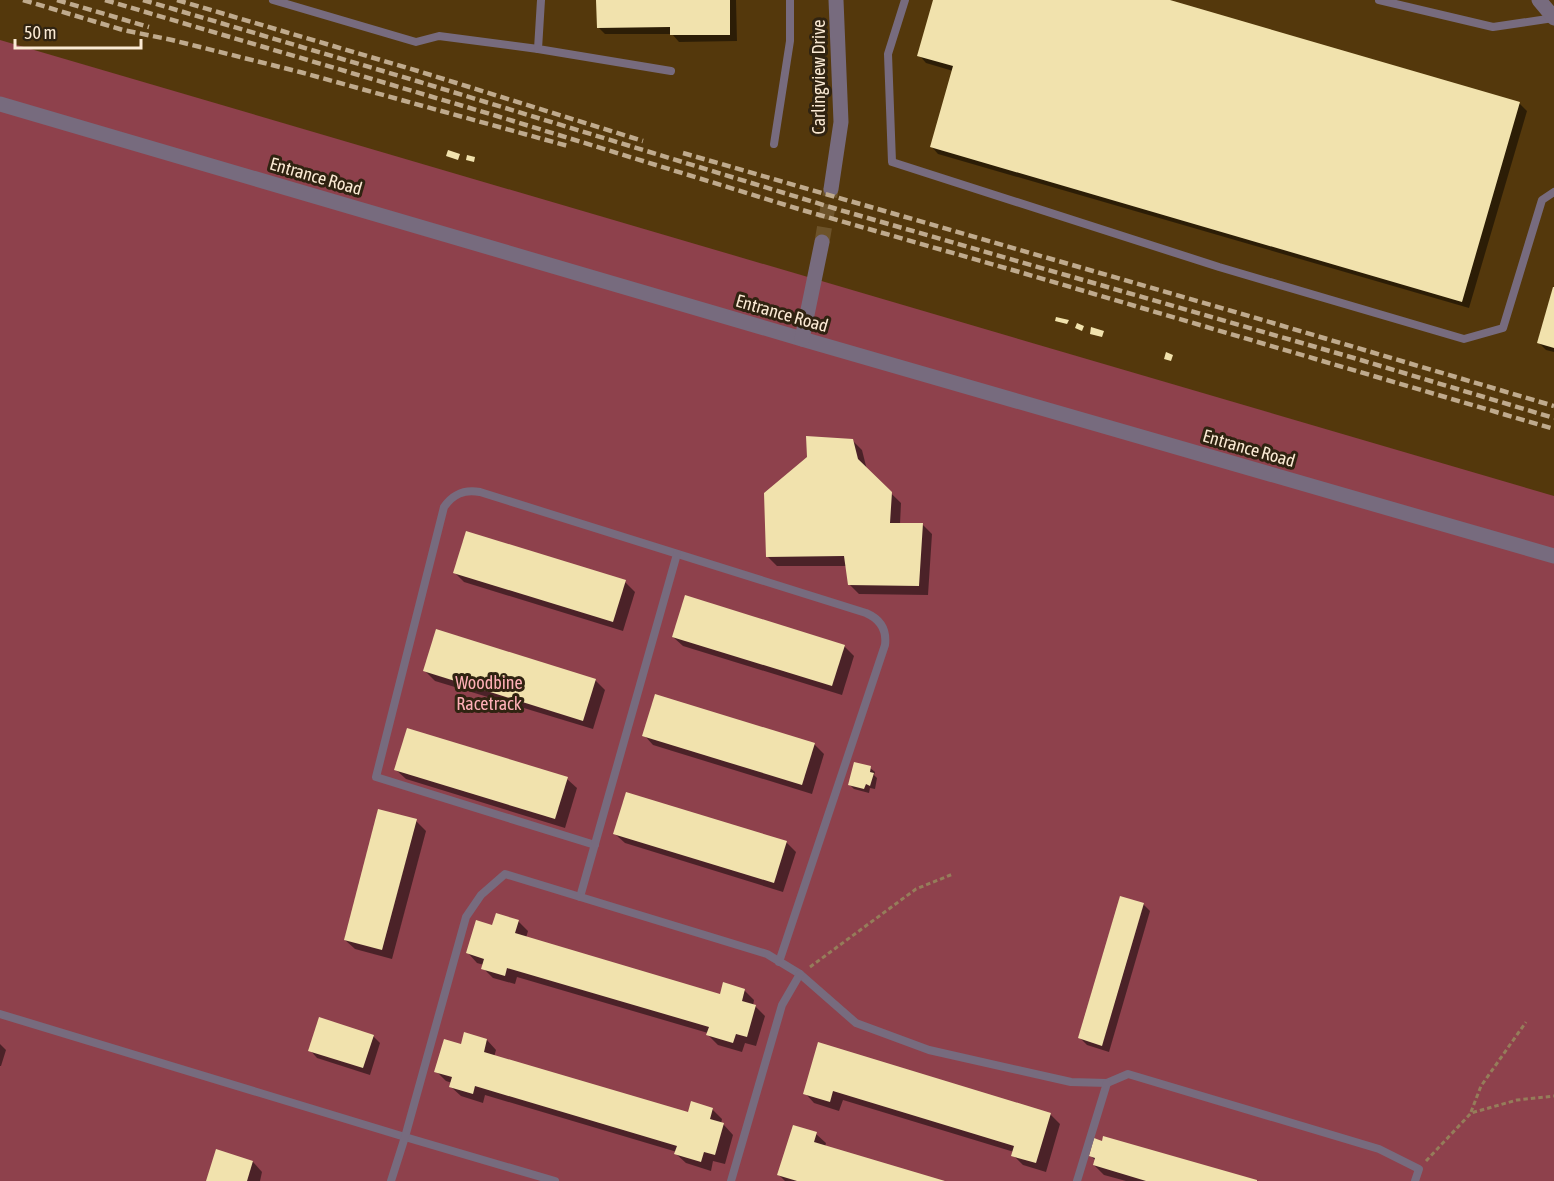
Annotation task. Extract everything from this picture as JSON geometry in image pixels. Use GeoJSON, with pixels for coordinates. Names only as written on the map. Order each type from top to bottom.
{"type":"FeatureCollection","features":[{"type":"Feature","properties":{"kind":"street","name":"Carlingview Drive"},"geometry":{"type":"LineString","coordinates":[[831,189],[840,122],[836,0]]}},
{"type":"Feature","properties":{"kind":"street"},"geometry":{"type":"LineString","coordinates":[[1539,0],[1554,18]]}},
{"type":"Feature","properties":{"kind":"street","name":"Entrance Road"},"geometry":{"type":"LineString","coordinates":[[0,104],[1554,556]]}},
{"type":"Feature","properties":{"kind":"street"},"geometry":{"type":"LineString","coordinates":[[802,339],[822,242]]}},
{"type":"Feature","properties":{"kind":"lane"},"geometry":{"type":"LineString","coordinates":[[273,0],[416,42],[439,36],[670,70]]}},
{"type":"Feature","properties":{"kind":"lane"},"geometry":{"type":"LineString","coordinates":[[538,49],[541,0]]}},
{"type":"Feature","properties":{"kind":"lane"},"geometry":{"type":"LineString","coordinates":[[774,144],[790,41],[790,0]]}},
{"type":"Feature","properties":{"kind":"lane"},"geometry":{"type":"LineString","coordinates":[[905,0],[888,54],[892,162],[1230,270],[1464,339],[1503,328],[1542,200],[1554,192]]}},
{"type":"Feature","properties":{"kind":"lane"},"geometry":{"type":"LineString","coordinates":[[1379,0],[1493,27],[1554,18]]}},
{"type":"Feature","properties":{"kind":"lane"},"geometry":{"type":"LineString","coordinates":[[595,845],[376,777],[444,507],[449,500],[463,491],[472,490],[866,613],[880,622],[886,637],[885,645],[779,962]]}},
{"type":"Feature","properties":{"kind":"lane"},"geometry":{"type":"LineString","coordinates":[[580,897],[677,554]]}},
{"type":"Feature","properties":{"kind":"lane"},"geometry":{"type":"LineString","coordinates":[[391,1181],[466,916],[482,895],[505,874],[767,954],[800,974],[856,1023],[929,1050],[1071,1082],[1107,1083],[1128,1074],[1379,1149],[1419,1169],[1415,1181]]}},
{"type":"Feature","properties":{"kind":"lane"},"geometry":{"type":"LineString","coordinates":[[731,1181],[782,1005],[800,974]]}},
{"type":"Feature","properties":{"kind":"lane"},"geometry":{"type":"LineString","coordinates":[[0,1014],[555,1181]]}},
{"type":"Feature","properties":{"kind":"lane"},"geometry":{"type":"LineString","coordinates":[[1077,1181],[1107,1083]]}},
{"type":"Feature","properties":{"kind":"path"},"geometry":{"type":"LineString","coordinates":[[800,974],[916,889],[954,874]]}},
{"type":"Feature","properties":{"kind":"path"},"geometry":{"type":"LineString","coordinates":[[1419,1169],[1471,1113],[1481,1086],[1526,1022]]}},
{"type":"Feature","properties":{"kind":"path"},"geometry":{"type":"LineString","coordinates":[[1471,1113],[1517,1100],[1554,1096]]}},
{"type":"Feature","properties":{"kind":"green space","name":"Woodbine Racetrack"},"geometry":{"type":"Polygon","coordinates":[[[0,40],[1554,496],[1554,1181],[0,1181],[0,40]]]}},
{"type":"Feature","properties":{"kind":"building"},"geometry":{"type":"Polygon","coordinates":[[[596,0],[730,0],[730,35],[670,35],[670,27],[597,28],[596,0]]]}},
{"type":"Feature","properties":{"kind":"building"},"geometry":{"type":"Polygon","coordinates":[[[933,0],[1170,0],[1520,102],[1462,302],[930,147],[953,66],[917,56],[933,0]]]}},
{"type":"Feature","properties":{"kind":"building"},"geometry":{"type":"Polygon","coordinates":[[[448,150],[460,154],[458,160],[446,156],[448,150]]]}},
{"type":"Feature","properties":{"kind":"building"},"geometry":{"type":"Polygon","coordinates":[[[467,155],[475,157],[474,162],[466,160],[467,155]]]}},
{"type":"Feature","properties":{"kind":"building"},"geometry":{"type":"Polygon","coordinates":[[[1554,287],[1554,348],[1537,343],[1554,287]]]}},
{"type":"Feature","properties":{"kind":"building"},"geometry":{"type":"Polygon","coordinates":[[[1056,317],[1069,320],[1067,324],[1055,321],[1056,317]]]}},
{"type":"Feature","properties":{"kind":"building"},"geometry":{"type":"Polygon","coordinates":[[[1077,323],[1084,326],[1082,331],[1075,328],[1077,323]]]}},
{"type":"Feature","properties":{"kind":"building"},"geometry":{"type":"Polygon","coordinates":[[[1091,327],[1104,331],[1102,337],[1090,334],[1091,327]]]}},
{"type":"Feature","properties":{"kind":"building"},"geometry":{"type":"Polygon","coordinates":[[[1166,352],[1173,355],[1171,361],[1164,359],[1166,352]]]}},
{"type":"Feature","properties":{"kind":"building"},"geometry":{"type":"Polygon","coordinates":[[[806,436],[853,439],[858,459],[892,492],[890,523],[923,523],[919,586],[848,585],[844,556],[766,557],[764,493],[807,457],[806,436]]]}},
{"type":"Feature","properties":{"kind":"building"},"geometry":{"type":"Polygon","coordinates":[[[466,531],[626,580],[613,622],[453,573],[466,531]]]}},
{"type":"Feature","properties":{"kind":"building"},"geometry":{"type":"Polygon","coordinates":[[[685,595],[845,645],[832,686],[672,637],[685,595]]]}},
{"type":"Feature","properties":{"kind":"building"},"geometry":{"type":"Polygon","coordinates":[[[436,629],[596,679],[583,721],[423,671],[436,629]]]}},
{"type":"Feature","properties":{"kind":"building"},"geometry":{"type":"Polygon","coordinates":[[[655,694],[815,743],[802,785],[642,736],[655,694]]]}},
{"type":"Feature","properties":{"kind":"building"},"geometry":{"type":"Polygon","coordinates":[[[407,728],[568,777],[555,819],[394,770],[407,728]]]}},
{"type":"Feature","properties":{"kind":"building"},"geometry":{"type":"Polygon","coordinates":[[[854,762],[871,766],[870,772],[874,773],[870,786],[866,784],[864,789],[848,785],[854,762]]]}},
{"type":"Feature","properties":{"kind":"building"},"geometry":{"type":"Polygon","coordinates":[[[626,792],[787,841],[774,883],[613,834],[626,792]]]}},
{"type":"Feature","properties":{"kind":"building"},"geometry":{"type":"Polygon","coordinates":[[[378,809],[417,819],[382,950],[344,940],[378,809]]]}},
{"type":"Feature","properties":{"kind":"building"},"geometry":{"type":"Polygon","coordinates":[[[1120,896],[1144,903],[1102,1046],[1078,1038],[1120,896]]]}},
{"type":"Feature","properties":{"kind":"building"},"geometry":{"type":"Polygon","coordinates":[[[496,913],[519,920],[515,933],[720,994],[723,982],[745,989],[742,1001],[756,1005],[747,1037],[736,1034],[733,1043],[706,1035],[709,1027],[507,968],[505,976],[481,969],[484,959],[466,953],[476,920],[492,925],[496,913]]]}},
{"type":"Feature","properties":{"kind":"building"},"geometry":{"type":"Polygon","coordinates":[[[319,1017],[374,1035],[363,1068],[308,1051],[319,1017]]]}},
{"type":"Feature","properties":{"kind":"building"},"geometry":{"type":"Polygon","coordinates":[[[464,1032],[487,1039],[484,1052],[688,1112],[691,1101],[713,1108],[710,1119],[724,1123],[715,1155],[704,1152],[701,1162],[674,1154],[677,1146],[475,1086],[473,1094],[449,1087],[452,1077],[434,1072],[444,1039],[461,1044],[464,1032]]]}},
{"type":"Feature","properties":{"kind":"building"},"geometry":{"type":"Polygon","coordinates":[[[818,1042],[1051,1113],[1036,1163],[1011,1156],[1014,1146],[833,1091],[830,1102],[803,1094],[818,1042]]]}},
{"type":"Feature","properties":{"kind":"building"},"geometry":{"type":"Polygon","coordinates":[[[793,1125],[817,1132],[814,1142],[945,1181],[797,1181],[777,1175],[793,1125]]]}},
{"type":"Feature","properties":{"kind":"building"},"geometry":{"type":"Polygon","coordinates":[[[1103,1136],[1257,1181],[1146,1181],[1093,1165],[1095,1158],[1089,1156],[1094,1138],[1102,1141],[1103,1136]]]}},
{"type":"Feature","properties":{"kind":"building"},"geometry":{"type":"Polygon","coordinates":[[[216,1149],[253,1161],[247,1181],[206,1181],[216,1149]]]}},
{"type":"Feature","properties":{"kind":"tunnel"},"geometry":{"type":"LineString","coordinates":[[822,242],[831,189]]}},
{"type":"Feature","properties":{"kind":"railway"},"geometry":{"type":"LineString","coordinates":[[23,0],[123,30],[300,72],[568,146]]}},
{"type":"Feature","properties":{"kind":"railway"},"geometry":{"type":"LineString","coordinates":[[57,0],[149,27]]}},
{"type":"Feature","properties":{"kind":"railway"},"geometry":{"type":"LineString","coordinates":[[105,0],[497,116],[802,210],[1554,429]]}},
{"type":"Feature","properties":{"kind":"railway"},"geometry":{"type":"LineString","coordinates":[[143,0],[840,210],[1554,418]]}},
{"type":"Feature","properties":{"kind":"railway"},"geometry":{"type":"LineString","coordinates":[[177,0],[418,71],[643,141]]}},
{"type":"Feature","properties":{"kind":"railway"},"geometry":{"type":"LineString","coordinates":[[683,153],[1554,406]]}}]}
